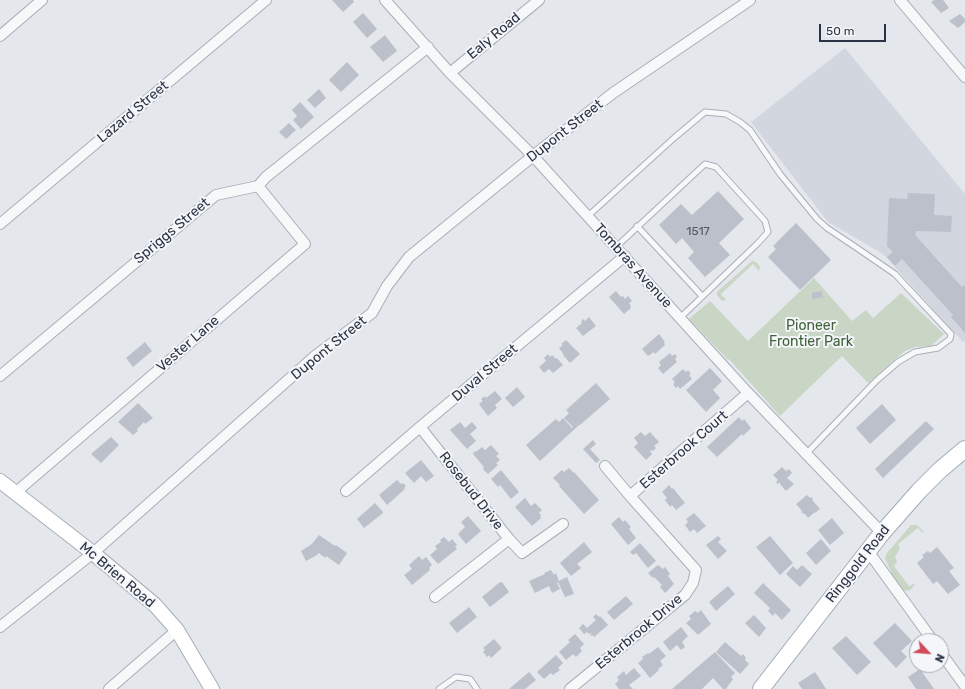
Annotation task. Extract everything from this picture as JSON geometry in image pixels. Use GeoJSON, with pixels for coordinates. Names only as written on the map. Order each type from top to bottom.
{"type":"FeatureCollection","features":[{"type":"Feature","properties":{"kind":"main road","name":"Ringgold Road"},"geometry":{"type":"LineString","coordinates":[[761,689],[882,533],[922,488],[940,470],[965,449]]}},
{"type":"Feature","properties":{"kind":"main road","name":"Mc Brien Road"},"geometry":{"type":"LineString","coordinates":[[0,481],[93,553],[155,605],[177,630],[212,689]]}},
{"type":"Feature","properties":{"kind":"street","name":"Lazard Street"},"geometry":{"type":"LineString","coordinates":[[0,224],[266,0]]}},
{"type":"Feature","properties":{"kind":"street","name":"Tombras Avenue"},"geometry":{"type":"LineString","coordinates":[[385,0],[450,73],[533,156],[748,393],[882,533]]}},
{"type":"Feature","properties":{"kind":"street","name":"Ealy Road"},"geometry":{"type":"LineString","coordinates":[[450,73],[539,0]]}},
{"type":"Feature","properties":{"kind":"street","name":"Dupont Street"},"geometry":{"type":"LineString","coordinates":[[0,627],[93,553],[315,356],[372,313],[387,286],[408,257],[613,93],[750,0]]}},
{"type":"Feature","properties":{"kind":"street"},"geometry":{"type":"LineString","coordinates":[[900,0],[965,77]]}},
{"type":"Feature","properties":{"kind":"street"},"geometry":{"type":"LineString","coordinates":[[0,36],[39,1]]}},
{"type":"Feature","properties":{"kind":"street"},"geometry":{"type":"LineString","coordinates":[[258,186],[266,177],[428,47]]}},
{"type":"Feature","properties":{"kind":"street","name":"Spriggs Street"},"geometry":{"type":"LineString","coordinates":[[0,376],[216,194],[258,186]]}},
{"type":"Feature","properties":{"kind":"street","name":"Vester Lane"},"geometry":{"type":"LineString","coordinates":[[15,493],[305,244],[258,186]]}},
{"type":"Feature","properties":{"kind":"street","name":"Duval Street"},"geometry":{"type":"LineString","coordinates":[[346,492],[420,427],[625,256]]}},
{"type":"Feature","properties":{"kind":"street","name":"Esterbrook Court"},"geometry":{"type":"LineString","coordinates":[[605,466],[630,496],[748,393]]}},
{"type":"Feature","properties":{"kind":"street","name":"Rosebud Drive"},"geometry":{"type":"LineString","coordinates":[[420,427],[508,539],[522,553],[563,524]]}},
{"type":"Feature","properties":{"kind":"street","name":"Esterbrook Drive"},"geometry":{"type":"LineString","coordinates":[[570,689],[685,595],[693,583],[696,570],[630,496]]}},
{"type":"Feature","properties":{"kind":"street"},"geometry":{"type":"LineString","coordinates":[[435,597],[508,539]]}},
{"type":"Feature","properties":{"kind":"street"},"geometry":{"type":"LineString","coordinates":[[868,551],[927,633]]}},
{"type":"Feature","properties":{"kind":"street"},"geometry":{"type":"LineString","coordinates":[[110,689],[177,630]]}},
{"type":"Feature","properties":{"kind":"street"},"geometry":{"type":"LineString","coordinates":[[949,664],[965,686]]}},
{"type":"Feature","properties":{"kind":"lane"},"geometry":{"type":"LineString","coordinates":[[588,216],[705,112],[726,114],[750,130],[780,174],[817,219],[827,228],[895,274],[950,334],[950,339],[938,348],[915,352],[898,362],[876,381],[806,454]]}},
{"type":"Feature","properties":{"kind":"lane"},"geometry":{"type":"LineString","coordinates":[[616,247],[705,164],[716,167],[765,221],[768,232],[680,318]]}},
{"type":"Feature","properties":{"kind":"lane"},"geometry":{"type":"LineString","coordinates":[[637,226],[702,296]]}},
{"type":"Feature","properties":{"kind":"lane"},"geometry":{"type":"LineString","coordinates":[[439,689],[456,677],[470,679],[477,689]]}},
{"type":"Feature","properties":{"kind":"shaded area"},"geometry":{"type":"Polygon","coordinates":[[[845,48],[965,194],[965,340],[963,342],[883,254],[828,222],[751,122],[845,48]]]}},
{"type":"Feature","properties":{"kind":"green space"},"geometry":{"type":"Polygon","coordinates":[[[752,261],[758,264],[760,267],[759,271],[753,264],[721,294],[726,300],[721,300],[717,295],[718,291],[752,261]]]}},
{"type":"Feature","properties":{"kind":"green space","name":"Pioneer Frontier Park"},"geometry":{"type":"Polygon","coordinates":[[[814,278],[852,321],[866,310],[873,318],[901,293],[944,334],[931,346],[915,347],[905,351],[868,383],[842,356],[780,416],[729,359],[728,360],[689,319],[710,301],[748,341],[814,278]]]}},
{"type":"Feature","properties":{"kind":"green space"},"geometry":{"type":"Polygon","coordinates":[[[911,525],[917,525],[924,532],[923,533],[918,528],[898,544],[900,548],[895,557],[897,562],[894,566],[909,586],[913,584],[915,585],[910,590],[902,591],[885,558],[887,553],[911,525]]]}},
{"type":"Feature","properties":{"kind":"building"},"geometry":{"type":"Polygon","coordinates":[[[332,0],[353,0],[354,2],[343,12],[332,0]]]}},
{"type":"Feature","properties":{"kind":"building"},"geometry":{"type":"Polygon","coordinates":[[[934,0],[943,0],[949,8],[941,13],[931,2],[934,0]]]}},
{"type":"Feature","properties":{"kind":"building"},"geometry":{"type":"Polygon","coordinates":[[[363,13],[377,29],[367,38],[353,22],[363,13]]]}},
{"type":"Feature","properties":{"kind":"building"},"geometry":{"type":"Polygon","coordinates":[[[960,14],[965,19],[965,22],[958,28],[949,21],[960,14]]]}},
{"type":"Feature","properties":{"kind":"building"},"geometry":{"type":"Polygon","coordinates":[[[385,35],[397,51],[383,62],[370,47],[385,35]]]}},
{"type":"Feature","properties":{"kind":"building"},"geometry":{"type":"Polygon","coordinates":[[[347,62],[359,75],[341,92],[329,80],[347,62]]]}},
{"type":"Feature","properties":{"kind":"building"},"geometry":{"type":"Polygon","coordinates":[[[319,89],[326,98],[315,108],[307,100],[319,89]]]}},
{"type":"Feature","properties":{"kind":"building"},"geometry":{"type":"Polygon","coordinates":[[[300,102],[314,117],[301,129],[293,120],[297,116],[292,110],[300,102]]]}},
{"type":"Feature","properties":{"kind":"building"},"geometry":{"type":"Polygon","coordinates":[[[289,123],[296,130],[286,139],[279,132],[289,123]]]}},
{"type":"Feature","properties":{"kind":"building"},"geometry":{"type":"Polygon","coordinates":[[[718,191],[744,219],[719,243],[730,255],[705,277],[688,258],[694,252],[682,238],[676,244],[659,225],[681,204],[692,215],[718,191]]]}},
{"type":"Feature","properties":{"kind":"building"},"geometry":{"type":"Polygon","coordinates":[[[908,193],[935,194],[934,215],[952,216],[951,232],[916,231],[915,235],[962,287],[965,285],[965,333],[951,317],[953,315],[902,259],[895,266],[887,257],[893,252],[887,246],[889,198],[907,199],[908,193]]]}},
{"type":"Feature","properties":{"kind":"building"},"geometry":{"type":"Polygon","coordinates":[[[796,223],[831,260],[800,290],[768,257],[776,249],[773,246],[796,223]]]}},
{"type":"Feature","properties":{"kind":"building"},"geometry":{"type":"Polygon","coordinates":[[[616,291],[621,297],[623,296],[625,299],[628,296],[632,301],[629,303],[631,308],[624,314],[609,297],[616,291]]]}},
{"type":"Feature","properties":{"kind":"building"},"geometry":{"type":"Polygon","coordinates":[[[821,291],[823,297],[812,299],[812,293],[821,291]]]}},
{"type":"Feature","properties":{"kind":"building"},"geometry":{"type":"Polygon","coordinates":[[[589,317],[596,326],[583,336],[576,328],[582,323],[581,322],[583,319],[585,321],[589,317]]]}},
{"type":"Feature","properties":{"kind":"building"},"geometry":{"type":"Polygon","coordinates":[[[659,334],[665,342],[665,345],[655,354],[654,352],[648,356],[642,349],[659,334]]]}},
{"type":"Feature","properties":{"kind":"building"},"geometry":{"type":"Polygon","coordinates":[[[566,340],[580,354],[570,363],[559,348],[566,340]]]}},
{"type":"Feature","properties":{"kind":"building"},"geometry":{"type":"Polygon","coordinates":[[[145,342],[152,351],[133,367],[126,358],[145,342]]]}},
{"type":"Feature","properties":{"kind":"building"},"geometry":{"type":"Polygon","coordinates":[[[670,353],[672,356],[675,354],[677,357],[675,359],[677,362],[663,374],[658,368],[661,365],[659,362],[670,353]]]}},
{"type":"Feature","properties":{"kind":"building"},"geometry":{"type":"Polygon","coordinates":[[[548,354],[550,357],[552,355],[556,359],[557,358],[563,365],[553,373],[549,369],[544,373],[539,367],[546,361],[544,358],[548,354]]]}},
{"type":"Feature","properties":{"kind":"building"},"geometry":{"type":"Polygon","coordinates":[[[710,368],[722,381],[713,390],[720,398],[706,412],[686,390],[710,368]]]}},
{"type":"Feature","properties":{"kind":"building"},"geometry":{"type":"Polygon","coordinates":[[[683,369],[686,372],[688,370],[692,379],[680,389],[678,386],[676,388],[673,384],[675,382],[672,379],[683,369]]]}},
{"type":"Feature","properties":{"kind":"building"},"geometry":{"type":"Polygon","coordinates":[[[596,383],[610,399],[540,461],[526,445],[556,419],[559,422],[563,418],[572,428],[573,427],[564,418],[569,413],[566,410],[596,383]]]}},
{"type":"Feature","properties":{"kind":"building"},"geometry":{"type":"Polygon","coordinates":[[[517,387],[525,397],[513,407],[505,398],[517,387]]]}},
{"type":"Feature","properties":{"kind":"building"},"geometry":{"type":"Polygon","coordinates":[[[495,391],[502,399],[495,405],[497,408],[488,416],[479,404],[483,401],[481,399],[485,396],[486,398],[495,391]]]}},
{"type":"Feature","properties":{"kind":"building"},"geometry":{"type":"Polygon","coordinates":[[[138,403],[153,418],[145,424],[144,422],[137,429],[138,431],[133,435],[118,422],[138,403]]]}},
{"type":"Feature","properties":{"kind":"building"},"geometry":{"type":"Polygon","coordinates":[[[882,404],[896,420],[870,444],[856,428],[882,404]]]}},
{"type":"Feature","properties":{"kind":"building"},"geometry":{"type":"Polygon","coordinates":[[[739,417],[742,421],[744,419],[751,428],[743,436],[742,434],[717,457],[707,447],[739,417]]]}},
{"type":"Feature","properties":{"kind":"building"},"geometry":{"type":"Polygon","coordinates":[[[926,421],[934,429],[883,478],[875,469],[926,421]]]}},
{"type":"Feature","properties":{"kind":"building"},"geometry":{"type":"Polygon","coordinates":[[[460,422],[465,428],[472,422],[477,428],[470,434],[476,441],[467,449],[450,430],[460,422]]]}},
{"type":"Feature","properties":{"kind":"building"},"geometry":{"type":"Polygon","coordinates":[[[641,432],[645,436],[650,432],[659,442],[654,446],[656,448],[653,451],[650,451],[652,454],[646,460],[634,447],[638,443],[634,438],[641,432]]]}},
{"type":"Feature","properties":{"kind":"building"},"geometry":{"type":"Polygon","coordinates":[[[111,437],[119,445],[101,463],[91,454],[111,437]]]}},
{"type":"Feature","properties":{"kind":"building"},"geometry":{"type":"Polygon","coordinates":[[[593,440],[596,444],[590,449],[600,460],[596,463],[583,449],[593,440]]]}},
{"type":"Feature","properties":{"kind":"building"},"geometry":{"type":"Polygon","coordinates":[[[491,445],[499,454],[496,456],[500,460],[496,463],[498,465],[488,474],[473,453],[482,447],[485,450],[491,445]]]}},
{"type":"Feature","properties":{"kind":"building"},"geometry":{"type":"Polygon","coordinates":[[[421,460],[434,476],[426,482],[421,476],[414,483],[405,473],[421,460]]]}},
{"type":"Feature","properties":{"kind":"building"},"geometry":{"type":"Polygon","coordinates":[[[782,467],[786,471],[789,469],[792,473],[787,478],[794,484],[786,491],[780,482],[778,484],[776,482],[778,480],[773,475],[782,467]]]}},
{"type":"Feature","properties":{"kind":"building"},"geometry":{"type":"Polygon","coordinates":[[[569,468],[599,500],[584,514],[553,478],[562,470],[564,472],[569,468]]]}},
{"type":"Feature","properties":{"kind":"building"},"geometry":{"type":"Polygon","coordinates":[[[501,470],[519,492],[511,499],[500,485],[498,487],[491,479],[501,470]]]}},
{"type":"Feature","properties":{"kind":"building"},"geometry":{"type":"Polygon","coordinates":[[[397,480],[406,486],[404,488],[405,489],[387,505],[379,495],[397,480]]]}},
{"type":"Feature","properties":{"kind":"building"},"geometry":{"type":"Polygon","coordinates":[[[669,485],[685,503],[676,510],[672,505],[670,507],[665,500],[667,498],[662,492],[669,485]]]}},
{"type":"Feature","properties":{"kind":"building"},"geometry":{"type":"Polygon","coordinates":[[[807,495],[813,499],[812,500],[820,509],[808,518],[801,512],[802,511],[796,504],[807,495]]]}},
{"type":"Feature","properties":{"kind":"building"},"geometry":{"type":"Polygon","coordinates":[[[525,498],[531,506],[535,503],[542,510],[539,513],[541,518],[532,526],[515,507],[525,498]]]}},
{"type":"Feature","properties":{"kind":"building"},"geometry":{"type":"Polygon","coordinates":[[[375,503],[383,513],[364,528],[357,519],[375,503]]]}},
{"type":"Feature","properties":{"kind":"building"},"geometry":{"type":"Polygon","coordinates":[[[694,513],[706,526],[697,533],[694,529],[690,532],[685,525],[688,522],[686,519],[694,513]]]}},
{"type":"Feature","properties":{"kind":"building"},"geometry":{"type":"Polygon","coordinates":[[[468,516],[481,531],[466,544],[458,534],[465,527],[461,522],[468,516]]]}},
{"type":"Feature","properties":{"kind":"building"},"geometry":{"type":"Polygon","coordinates":[[[619,517],[623,522],[625,520],[631,527],[629,529],[636,538],[628,545],[611,524],[619,517]]]}},
{"type":"Feature","properties":{"kind":"building"},"geometry":{"type":"Polygon","coordinates":[[[832,518],[844,533],[830,545],[818,530],[832,518]]]}},
{"type":"Feature","properties":{"kind":"building"},"geometry":{"type":"Polygon","coordinates":[[[319,535],[347,553],[339,565],[326,556],[325,558],[319,553],[306,561],[301,551],[312,544],[319,535]]]}},
{"type":"Feature","properties":{"kind":"building"},"geometry":{"type":"Polygon","coordinates":[[[718,536],[721,539],[718,542],[727,551],[718,559],[706,545],[718,536]]]}},
{"type":"Feature","properties":{"kind":"building"},"geometry":{"type":"Polygon","coordinates":[[[770,536],[793,563],[780,575],[756,547],[770,536]]]}},
{"type":"Feature","properties":{"kind":"building"},"geometry":{"type":"Polygon","coordinates":[[[444,537],[449,542],[452,539],[457,545],[455,547],[457,549],[438,564],[430,555],[437,549],[435,546],[441,542],[440,540],[444,537]]]}},
{"type":"Feature","properties":{"kind":"building"},"geometry":{"type":"Polygon","coordinates":[[[821,539],[831,551],[816,565],[806,553],[821,539]]]}},
{"type":"Feature","properties":{"kind":"building"},"geometry":{"type":"Polygon","coordinates":[[[584,542],[592,552],[577,564],[581,568],[571,576],[560,563],[584,542]]]}},
{"type":"Feature","properties":{"kind":"building"},"geometry":{"type":"Polygon","coordinates":[[[640,543],[656,561],[648,568],[636,553],[633,555],[630,552],[640,543]]]}},
{"type":"Feature","properties":{"kind":"building"},"geometry":{"type":"Polygon","coordinates":[[[937,547],[954,568],[949,571],[960,585],[948,594],[937,581],[933,584],[917,563],[924,557],[922,555],[928,551],[930,553],[937,547]]]}},
{"type":"Feature","properties":{"kind":"building"},"geometry":{"type":"Polygon","coordinates":[[[419,556],[422,560],[426,557],[432,565],[429,568],[430,570],[412,585],[404,575],[412,569],[409,565],[419,556]]]}},
{"type":"Feature","properties":{"kind":"building"},"geometry":{"type":"Polygon","coordinates":[[[658,565],[663,569],[665,567],[670,574],[668,576],[674,584],[665,593],[660,587],[662,585],[648,573],[658,565]]]}},
{"type":"Feature","properties":{"kind":"building"},"geometry":{"type":"Polygon","coordinates":[[[802,565],[812,574],[800,587],[786,574],[793,566],[797,570],[802,565]]]}},
{"type":"Feature","properties":{"kind":"building"},"geometry":{"type":"Polygon","coordinates":[[[551,570],[554,575],[556,573],[559,581],[567,577],[574,594],[565,597],[558,582],[557,583],[560,589],[552,593],[549,586],[535,593],[529,581],[551,570]]]}},
{"type":"Feature","properties":{"kind":"building"},"geometry":{"type":"Polygon","coordinates":[[[502,582],[509,592],[490,607],[482,597],[502,582]]]}},
{"type":"Feature","properties":{"kind":"building"},"geometry":{"type":"Polygon","coordinates":[[[763,583],[791,610],[782,620],[775,613],[773,616],[768,611],[770,608],[754,593],[763,583]]]}},
{"type":"Feature","properties":{"kind":"building"},"geometry":{"type":"Polygon","coordinates":[[[728,586],[735,594],[716,611],[709,602],[728,586]]]}},
{"type":"Feature","properties":{"kind":"building"},"geometry":{"type":"Polygon","coordinates":[[[626,596],[633,604],[614,620],[607,612],[626,596]]]}},
{"type":"Feature","properties":{"kind":"building"},"geometry":{"type":"Polygon","coordinates":[[[469,607],[477,617],[457,633],[449,623],[469,607]]]}},
{"type":"Feature","properties":{"kind":"building"},"geometry":{"type":"Polygon","coordinates":[[[701,610],[711,624],[698,635],[686,623],[691,619],[689,616],[695,611],[698,613],[701,610]]]}},
{"type":"Feature","properties":{"kind":"building"},"geometry":{"type":"Polygon","coordinates":[[[596,614],[599,617],[600,616],[608,625],[594,637],[593,635],[590,635],[592,633],[589,634],[587,632],[584,634],[579,628],[583,624],[587,628],[596,620],[593,617],[596,614]]]}},
{"type":"Feature","properties":{"kind":"building"},"geometry":{"type":"Polygon","coordinates":[[[754,615],[766,628],[759,637],[745,623],[754,615]]]}},
{"type":"Feature","properties":{"kind":"building"},"geometry":{"type":"Polygon","coordinates":[[[895,623],[909,638],[909,644],[901,651],[907,657],[896,668],[873,643],[895,623]]]}},
{"type":"Feature","properties":{"kind":"building"},"geometry":{"type":"Polygon","coordinates":[[[681,627],[688,636],[682,642],[685,647],[681,650],[677,645],[670,651],[663,642],[681,627]]]}},
{"type":"Feature","properties":{"kind":"building"},"geometry":{"type":"Polygon","coordinates":[[[575,634],[584,644],[580,648],[582,651],[576,657],[573,654],[566,660],[559,652],[570,642],[568,640],[575,634]]]}},
{"type":"Feature","properties":{"kind":"building"},"geometry":{"type":"Polygon","coordinates":[[[846,636],[871,662],[857,675],[832,648],[846,636]]]}},
{"type":"Feature","properties":{"kind":"building"},"geometry":{"type":"Polygon","coordinates":[[[494,639],[502,648],[491,658],[489,655],[487,657],[483,652],[485,650],[483,648],[494,639]]]}},
{"type":"Feature","properties":{"kind":"building"},"geometry":{"type":"Polygon","coordinates":[[[725,642],[741,656],[743,654],[746,658],[745,660],[749,664],[740,674],[716,652],[725,642]]]}},
{"type":"Feature","properties":{"kind":"building"},"geometry":{"type":"Polygon","coordinates":[[[658,647],[666,656],[660,661],[663,665],[650,678],[638,663],[643,659],[642,657],[658,647]]]}},
{"type":"Feature","properties":{"kind":"building"},"geometry":{"type":"Polygon","coordinates":[[[715,652],[735,673],[731,677],[733,679],[726,689],[723,689],[713,678],[702,689],[672,689],[715,652]]]}},
{"type":"Feature","properties":{"kind":"building"},"geometry":{"type":"Polygon","coordinates":[[[556,655],[563,663],[558,668],[560,670],[553,675],[551,673],[544,679],[537,672],[556,655]]]}},
{"type":"Feature","properties":{"kind":"building"},"geometry":{"type":"Polygon","coordinates":[[[634,668],[641,676],[629,685],[633,689],[619,689],[615,684],[619,680],[617,677],[624,671],[626,675],[634,668]]]}},
{"type":"Feature","properties":{"kind":"building"},"geometry":{"type":"Polygon","coordinates":[[[529,672],[536,680],[525,689],[509,689],[529,672]]]}},
{"type":"Feature","properties":{"kind":"building"},"geometry":{"type":"Polygon","coordinates":[[[815,672],[826,689],[802,689],[798,683],[815,672]]]}},
{"type":"Feature","properties":{"kind":"building"},"geometry":{"type":"Polygon","coordinates":[[[914,673],[923,673],[934,689],[916,689],[908,677],[914,673]]]}}]}
